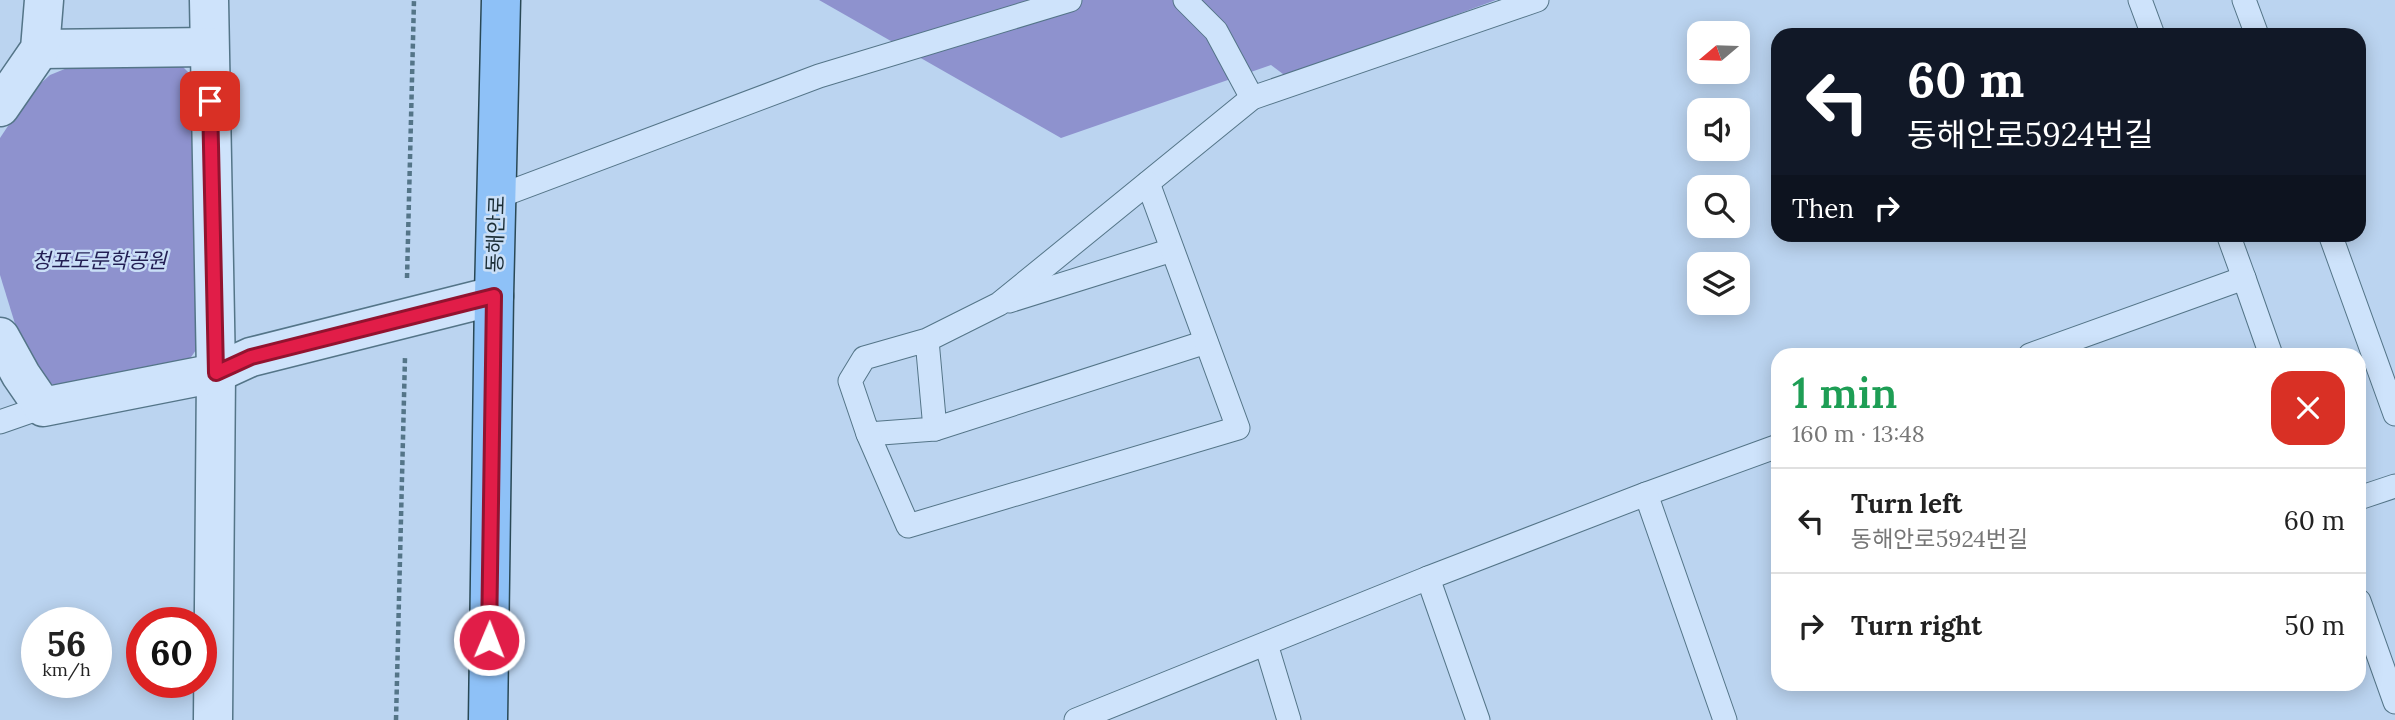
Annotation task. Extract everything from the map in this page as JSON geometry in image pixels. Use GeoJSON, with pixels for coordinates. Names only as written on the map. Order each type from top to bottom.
{"type":"FeatureCollection","features":[{"type":"Feature","properties":{"kind":"main road","name":"동해안로"},"geometry":{"type":"LineString","coordinates":[[488,720],[501,0]]}},
{"type":"Feature","properties":{"kind":"street"},"geometry":{"type":"LineString","coordinates":[[0,107],[40,49],[44,0]]}},
{"type":"Feature","properties":{"kind":"street"},"geometry":{"type":"LineString","coordinates":[[209,0],[216,373],[213,720]]}},
{"type":"Feature","properties":{"kind":"street"},"geometry":{"type":"LineString","coordinates":[[40,49],[209,47]]}},
{"type":"Feature","properties":{"kind":"street"},"geometry":{"type":"LineString","coordinates":[[0,337],[43,407],[216,373],[251,357],[494,296]]}},
{"type":"Feature","properties":{"kind":"lane"},"geometry":{"type":"LineString","coordinates":[[497,197],[819,76],[1070,0]]}},
{"type":"Feature","properties":{"kind":"lane"},"geometry":{"type":"LineString","coordinates":[[1185,0],[1216,31],[1252,98]]}},
{"type":"Feature","properties":{"kind":"lane"},"geometry":{"type":"LineString","coordinates":[[999,304],[1252,98],[1537,0]]}},
{"type":"Feature","properties":{"kind":"lane"},"geometry":{"type":"LineString","coordinates":[[2140,0],[2150,28]]}},
{"type":"Feature","properties":{"kind":"lane"},"geometry":{"type":"LineString","coordinates":[[2244,0],[2254,28]]}},
{"type":"Feature","properties":{"kind":"lane"},"geometry":{"type":"LineString","coordinates":[[1148,183],[1238,428],[908,526],[868,434],[850,381],[864,358],[928,340],[999,304],[1172,250]]}},
{"type":"Feature","properties":{"kind":"lane"},"geometry":{"type":"LineString","coordinates":[[2231,242],[2269,348]]}},
{"type":"Feature","properties":{"kind":"lane"},"geometry":{"type":"LineString","coordinates":[[2333,242],[2395,414]]}},
{"type":"Feature","properties":{"kind":"lane"},"geometry":{"type":"LineString","coordinates":[[2049,348],[2244,278]]}},
{"type":"Feature","properties":{"kind":"lane"},"geometry":{"type":"LineString","coordinates":[[928,340],[935,429]]}},
{"type":"Feature","properties":{"kind":"lane"},"geometry":{"type":"LineString","coordinates":[[868,434],[935,429],[1206,342]]}},
{"type":"Feature","properties":{"kind":"lane"},"geometry":{"type":"LineString","coordinates":[[0,422],[43,407]]}},
{"type":"Feature","properties":{"kind":"lane"},"geometry":{"type":"LineString","coordinates":[[1076,720],[1428,578],[1771,449]]}},
{"type":"Feature","properties":{"kind":"lane"},"geometry":{"type":"LineString","coordinates":[[2366,496],[2395,486]]}},
{"type":"Feature","properties":{"kind":"lane"},"geometry":{"type":"LineString","coordinates":[[1646,494],[1725,720]]}},
{"type":"Feature","properties":{"kind":"lane"},"geometry":{"type":"LineString","coordinates":[[1428,578],[1478,720]]}},
{"type":"Feature","properties":{"kind":"lane"},"geometry":{"type":"LineString","coordinates":[[2366,621],[2395,702]]}},
{"type":"Feature","properties":{"kind":"lane"},"geometry":{"type":"LineString","coordinates":[[1266,644],[1289,720]]}},
{"type":"Feature","properties":{"kind":"green space"},"geometry":{"type":"Polygon","coordinates":[[[819,0],[1496,0],[1287,77],[1271,65],[1061,138],[819,0]]]}},
{"type":"Feature","properties":{"kind":"green space","name":"청포도문학공원"},"geometry":{"type":"Polygon","coordinates":[[[177,61],[192,76],[200,344],[185,366],[63,391],[41,377],[24,353],[0,275],[0,138],[30,93],[50,75],[77,64],[177,61]]]}},
{"type":"Feature","properties":{"kind":"route"},"geometry":{"type":"LineString","coordinates":[[210,101],[216,373],[251,357],[494,296],[489,640]]}}]}
